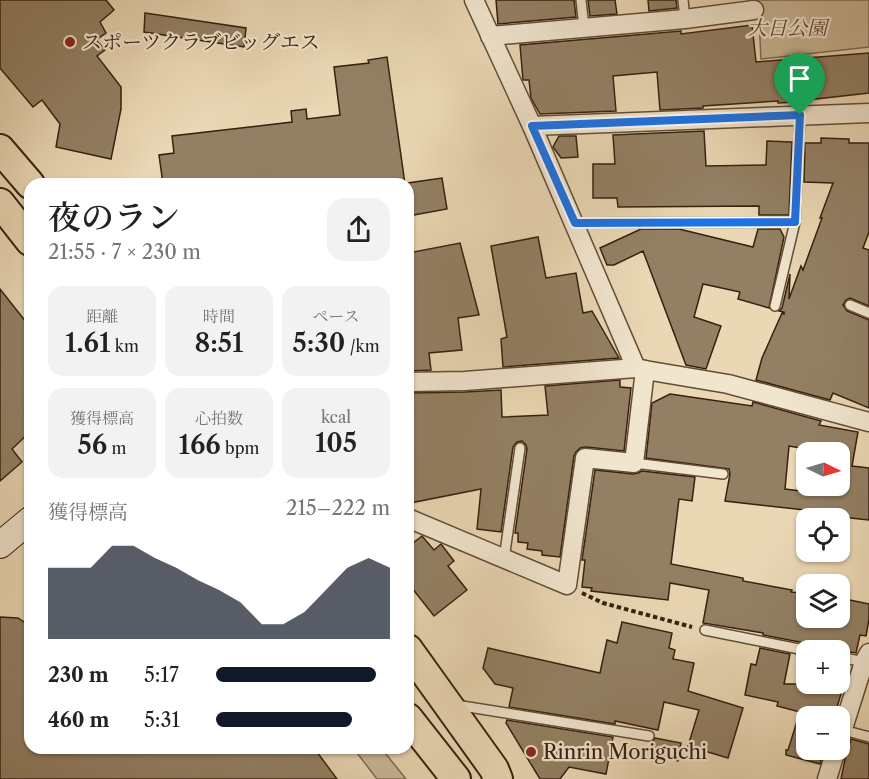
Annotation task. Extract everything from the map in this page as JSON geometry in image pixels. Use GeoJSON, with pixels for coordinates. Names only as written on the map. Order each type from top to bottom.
{"type":"FeatureCollection","features":[{"type":"Feature","properties":{"kind":"main road"},"geometry":{"type":"LineString","coordinates":[[0,149],[25,178]]}},
{"type":"Feature","properties":{"kind":"main road"},"geometry":{"type":"LineString","coordinates":[[0,203],[24,233]]}},
{"type":"Feature","properties":{"kind":"main road"},"geometry":{"type":"LineString","coordinates":[[414,657],[447,703],[491,776]]}},
{"type":"Feature","properties":{"kind":"main road"},"geometry":{"type":"LineString","coordinates":[[414,726],[456,779]]}},
{"type":"Feature","properties":{"kind":"street"},"geometry":{"type":"LineString","coordinates":[[414,521],[567,585],[585,458],[634,463],[641,369],[474,0]]}},
{"type":"Feature","properties":{"kind":"street"},"geometry":{"type":"LineString","coordinates":[[490,36],[685,19],[754,10]]}},
{"type":"Feature","properties":{"kind":"street"},"geometry":{"type":"LineString","coordinates":[[532,126],[869,113]]}},
{"type":"Feature","properties":{"kind":"street"},"geometry":{"type":"LineString","coordinates":[[414,382],[465,381],[641,369],[728,384],[869,422]]}},
{"type":"Feature","properties":{"kind":"street"},"geometry":{"type":"LineString","coordinates":[[0,544],[24,525]]}},
{"type":"Feature","properties":{"kind":"street"},"geometry":{"type":"LineString","coordinates":[[850,707],[866,658]]}},
{"type":"Feature","properties":{"kind":"street"},"geometry":{"type":"LineString","coordinates":[[827,779],[833,760]]}},
{"type":"Feature","properties":{"kind":"lane"},"geometry":{"type":"LineString","coordinates":[[581,0],[584,28]]}},
{"type":"Feature","properties":{"kind":"lane"},"geometry":{"type":"LineString","coordinates":[[683,0],[685,19]]}},
{"type":"Feature","properties":{"kind":"lane"},"geometry":{"type":"LineString","coordinates":[[775,306],[795,222],[800,115]]}},
{"type":"Feature","properties":{"kind":"lane"},"geometry":{"type":"LineString","coordinates":[[575,223],[795,222]]}},
{"type":"Feature","properties":{"kind":"lane"},"geometry":{"type":"LineString","coordinates":[[850,305],[869,313]]}},
{"type":"Feature","properties":{"kind":"lane"},"geometry":{"type":"LineString","coordinates":[[504,559],[520,448]]}},
{"type":"Feature","properties":{"kind":"lane"},"geometry":{"type":"LineString","coordinates":[[634,463],[723,474]]}},
{"type":"Feature","properties":{"kind":"lane"},"geometry":{"type":"LineString","coordinates":[[705,630],[796,649]]}},
{"type":"Feature","properties":{"kind":"lane"},"geometry":{"type":"LineString","coordinates":[[850,657],[866,658]]}},
{"type":"Feature","properties":{"kind":"lane"},"geometry":{"type":"LineString","coordinates":[[447,703],[649,736]]}},
{"type":"Feature","properties":{"kind":"lane"},"geometry":{"type":"LineString","coordinates":[[850,735],[869,737]]}},
{"type":"Feature","properties":{"kind":"path"},"geometry":{"type":"LineString","coordinates":[[567,585],[603,603],[705,630]]}},
{"type":"Feature","properties":{"kind":"green space","name":"大日公園"},"geometry":{"type":"Polygon","coordinates":[[[758,0],[869,0],[869,47],[761,59],[758,0]]]}},
{"type":"Feature","properties":{"kind":"green space"},"geometry":{"type":"Polygon","coordinates":[[[358,754],[386,754],[406,779],[377,779],[358,754]]]}},
{"type":"Feature","properties":{"kind":"building"},"geometry":{"type":"Polygon","coordinates":[[[0,0],[106,0],[114,10],[100,22],[106,33],[96,40],[105,50],[97,56],[121,87],[121,109],[111,159],[56,147],[60,124],[42,100],[33,107],[0,68],[0,0]]]}},
{"type":"Feature","properties":{"kind":"building"},"geometry":{"type":"Polygon","coordinates":[[[496,0],[574,0],[576,17],[498,24],[496,0]]]}},
{"type":"Feature","properties":{"kind":"building"},"geometry":{"type":"Polygon","coordinates":[[[588,0],[615,0],[617,14],[590,16],[588,0]]]}},
{"type":"Feature","properties":{"kind":"building"},"geometry":{"type":"Polygon","coordinates":[[[648,0],[676,0],[677,8],[649,11],[648,0]]]}},
{"type":"Feature","properties":{"kind":"building"},"geometry":{"type":"Polygon","coordinates":[[[145,13],[246,28],[244,47],[144,32],[145,13]]]}},
{"type":"Feature","properties":{"kind":"building"},"geometry":{"type":"Polygon","coordinates":[[[752,25],[756,62],[869,53],[869,93],[799,102],[778,103],[778,101],[660,110],[657,72],[613,76],[616,111],[540,114],[531,98],[529,80],[523,80],[520,45],[681,31],[681,34],[752,25]]]}},
{"type":"Feature","properties":{"kind":"building"},"geometry":{"type":"Polygon","coordinates":[[[387,57],[404,178],[162,178],[159,155],[174,153],[172,136],[292,122],[291,111],[306,109],[307,119],[340,115],[334,67],[369,63],[368,60],[387,57]]]}},
{"type":"Feature","properties":{"kind":"building"},"geometry":{"type":"Polygon","coordinates":[[[704,131],[706,166],[766,165],[767,141],[792,142],[789,215],[759,215],[759,206],[618,207],[617,198],[593,198],[593,164],[615,164],[613,135],[704,131]]]}},
{"type":"Feature","properties":{"kind":"building"},"geometry":{"type":"Polygon","coordinates":[[[559,136],[576,136],[578,157],[561,158],[553,147],[559,136]]]}},
{"type":"Feature","properties":{"kind":"building"},"geometry":{"type":"Polygon","coordinates":[[[821,138],[849,139],[849,143],[869,143],[869,232],[863,248],[869,250],[869,306],[850,298],[843,305],[847,311],[869,320],[869,408],[833,393],[830,400],[756,380],[762,358],[782,313],[784,314],[779,311],[782,308],[790,274],[789,299],[801,266],[803,270],[833,183],[804,182],[805,143],[821,143],[821,138]]]}},
{"type":"Feature","properties":{"kind":"building"},"geometry":{"type":"Polygon","coordinates":[[[442,178],[447,209],[414,215],[414,182],[442,178]]]}},
{"type":"Feature","properties":{"kind":"building"},"geometry":{"type":"Polygon","coordinates":[[[641,229],[679,229],[753,247],[758,229],[780,229],[784,237],[769,308],[738,299],[740,292],[703,284],[694,317],[721,326],[706,369],[686,365],[643,251],[614,265],[607,265],[600,248],[641,229]]]}},
{"type":"Feature","properties":{"kind":"building"},"geometry":{"type":"Polygon","coordinates":[[[538,237],[546,278],[576,273],[583,313],[592,311],[619,358],[503,367],[501,339],[507,337],[491,246],[538,237]]]}},
{"type":"Feature","properties":{"kind":"building"},"geometry":{"type":"Polygon","coordinates":[[[460,243],[479,315],[458,318],[462,350],[429,353],[431,370],[414,371],[414,252],[460,243]]]}},
{"type":"Feature","properties":{"kind":"building"},"geometry":{"type":"Polygon","coordinates":[[[0,289],[24,319],[24,438],[12,449],[22,462],[0,481],[0,289]]]}},
{"type":"Feature","properties":{"kind":"building"},"geometry":{"type":"Polygon","coordinates":[[[620,380],[620,387],[631,388],[624,451],[586,447],[580,448],[574,456],[560,557],[542,555],[542,551],[527,549],[528,543],[518,542],[518,533],[515,533],[527,449],[522,441],[517,442],[513,447],[501,532],[477,529],[481,489],[414,502],[414,393],[501,390],[502,417],[548,415],[545,386],[620,380]]]}},
{"type":"Feature","properties":{"kind":"building"},"geometry":{"type":"Polygon","coordinates":[[[670,394],[752,406],[753,402],[821,421],[819,425],[858,432],[852,466],[869,468],[869,520],[850,518],[850,508],[796,509],[725,501],[729,469],[646,458],[652,403],[670,394]]]}},
{"type":"Feature","properties":{"kind":"building"},"geometry":{"type":"Polygon","coordinates":[[[595,470],[633,474],[642,471],[695,477],[692,501],[679,499],[671,564],[792,590],[791,592],[796,593],[796,628],[850,628],[850,600],[869,604],[866,636],[860,635],[856,653],[850,652],[850,640],[796,641],[703,623],[709,590],[670,583],[668,600],[591,591],[592,588],[582,587],[585,560],[582,560],[595,470]]]}},
{"type":"Feature","properties":{"kind":"building"},"geometry":{"type":"Polygon","coordinates":[[[422,536],[434,550],[441,544],[454,561],[448,566],[467,590],[434,616],[414,591],[414,542],[422,536]]]}},
{"type":"Feature","properties":{"kind":"building"},"geometry":{"type":"Polygon","coordinates":[[[0,617],[18,618],[24,622],[24,754],[318,754],[337,779],[0,779],[0,617]]]}},
{"type":"Feature","properties":{"kind":"building"},"geometry":{"type":"Polygon","coordinates":[[[622,622],[672,633],[669,648],[675,650],[673,659],[694,663],[688,691],[743,708],[728,758],[688,746],[699,710],[664,702],[658,730],[615,721],[615,724],[509,707],[513,688],[495,684],[483,668],[488,648],[600,673],[607,640],[617,643],[622,622]]]}},
{"type":"Feature","properties":{"kind":"building"},"geometry":{"type":"Polygon","coordinates":[[[760,648],[790,654],[784,684],[796,684],[796,694],[841,694],[837,706],[796,706],[796,711],[777,706],[778,702],[745,695],[751,664],[756,665],[760,648]]]}},
{"type":"Feature","properties":{"kind":"building"},"geometry":{"type":"Polygon","coordinates":[[[507,720],[613,737],[606,774],[569,767],[560,779],[540,779],[506,723],[507,720]]]}},
{"type":"Feature","properties":{"kind":"building"},"geometry":{"type":"Polygon","coordinates":[[[796,725],[796,758],[786,755],[786,750],[788,750],[796,725]]]}},
{"type":"Feature","properties":{"kind":"building"},"geometry":{"type":"Polygon","coordinates":[[[655,738],[681,743],[678,761],[650,756],[655,738]]]}},
{"type":"Feature","properties":{"kind":"building"},"geometry":{"type":"Polygon","coordinates":[[[851,739],[869,744],[869,779],[841,779],[845,760],[850,760],[851,739]]]}},
{"type":"Feature","properties":{"kind":"building"},"geometry":{"type":"Polygon","coordinates":[[[805,760],[821,760],[820,764],[805,760]]]}},
{"type":"Feature","properties":{"kind":"place","name":"スポーツクラブビッグエス"},"geometry":{"type":"Point","coordinates":[70,42]}},
{"type":"Feature","properties":{"kind":"place","name":"Rinrin Moriguchi"},"geometry":{"type":"Point","coordinates":[531,752]}},
{"type":"Feature","properties":{"kind":"route"},"geometry":{"type":"LineString","coordinates":[[800,115],[795,222],[575,223],[532,126],[800,115]]}}]}
